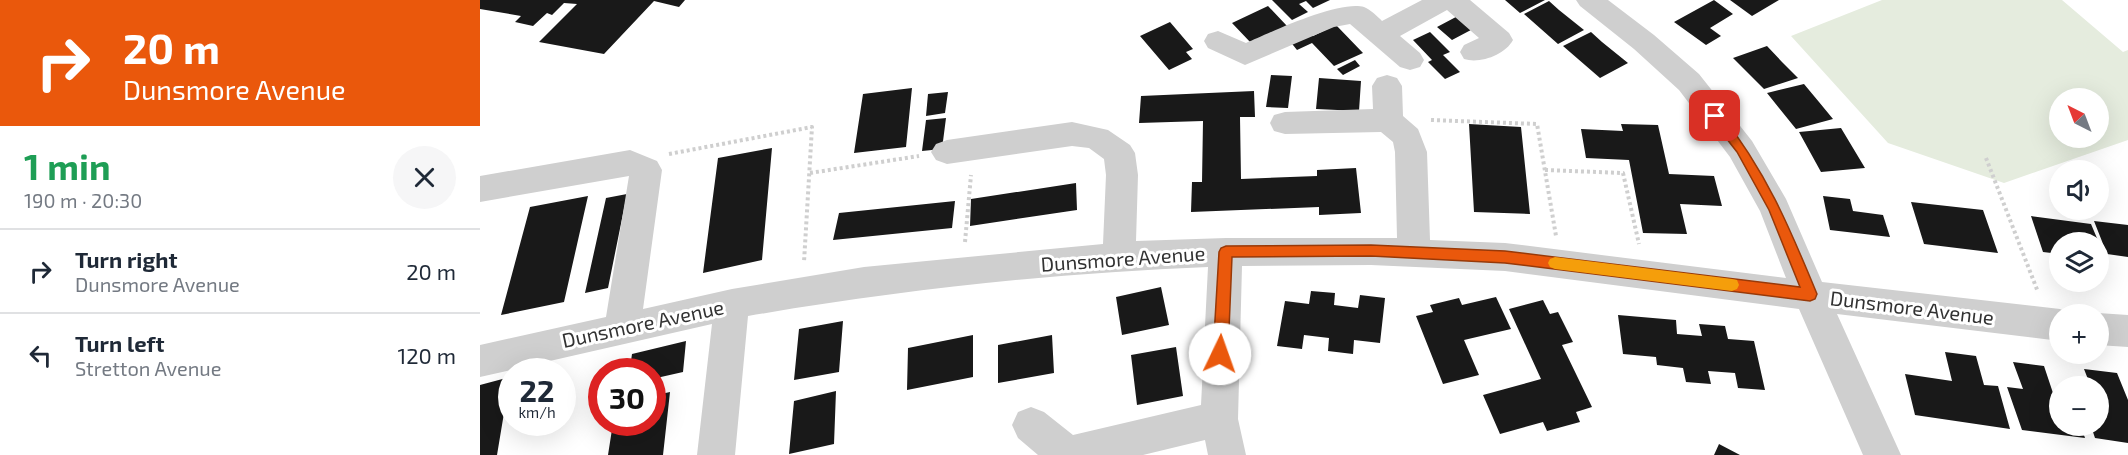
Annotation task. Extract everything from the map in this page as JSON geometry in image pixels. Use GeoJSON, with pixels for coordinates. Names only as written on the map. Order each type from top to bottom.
{"type":"FeatureCollection","features":[{"type":"Feature","properties":{"kind":"street"},"geometry":{"type":"LineString","coordinates":[[1381,34],[1444,0]]}},
{"type":"Feature","properties":{"kind":"street"},"geometry":{"type":"LineString","coordinates":[[1453,0],[1499,40],[1474,52]]}},
{"type":"Feature","properties":{"kind":"street"},"geometry":{"type":"LineString","coordinates":[[1590,0],[1644,42],[1689,82],[1741,149],[1775,208],[1810,294],[1882,455]]}},
{"type":"Feature","properties":{"kind":"street"},"geometry":{"type":"LineString","coordinates":[[1218,41],[1245,55],[1329,18],[1356,14],[1410,60]]}},
{"type":"Feature","properties":{"kind":"street"},"geometry":{"type":"LineString","coordinates":[[1387,86],[1388,120]]}},
{"type":"Feature","properties":{"kind":"street"},"geometry":{"type":"LineString","coordinates":[[1285,123],[1388,120],[1407,137],[1411,152],[1414,253]]}},
{"type":"Feature","properties":{"kind":"street"},"geometry":{"type":"LineString","coordinates":[[960,151],[1072,134],[1097,138],[1119,153],[1122,175],[1119,256]]}},
{"type":"Feature","properties":{"kind":"street"},"geometry":{"type":"LineString","coordinates":[[480,189],[630,162],[646,170],[622,329]]}},
{"type":"Feature","properties":{"kind":"street","name":"Dunsmore Avenue"},"geometry":{"type":"LineString","coordinates":[[480,361],[732,304],[864,282],[1119,256],[1226,252],[1371,251],[1505,257],[1810,294],[1968,316],[2049,323]]}},
{"type":"Feature","properties":{"kind":"street"},"geometry":{"type":"LineString","coordinates":[[1226,252],[1219,419],[1227,455]]}},
{"type":"Feature","properties":{"kind":"street"},"geometry":{"type":"LineString","coordinates":[[716,455],[732,304]]}},
{"type":"Feature","properties":{"kind":"street"},"geometry":{"type":"LineString","coordinates":[[2109,330],[2128,331]]}},
{"type":"Feature","properties":{"kind":"street"},"geometry":{"type":"LineString","coordinates":[[1031,425],[1068,454],[1219,419]]}},
{"type":"Feature","properties":{"kind":"path"},"geometry":{"type":"LineString","coordinates":[[1388,120],[1537,124],[1560,264]]}},
{"type":"Feature","properties":{"kind":"path"},"geometry":{"type":"LineString","coordinates":[[630,162],[812,127],[802,292]]}},
{"type":"Feature","properties":{"kind":"path"},"geometry":{"type":"LineString","coordinates":[[810,173],[960,151],[962,273]]}},
{"type":"Feature","properties":{"kind":"path"},"geometry":{"type":"LineString","coordinates":[[1986,158],[2049,310]]}},
{"type":"Feature","properties":{"kind":"path"},"geometry":{"type":"LineString","coordinates":[[1545,171],[1623,173],[1646,274]]}},
{"type":"Feature","properties":{"kind":"shaded area"},"geometry":{"type":"Polygon","coordinates":[[[1882,0],[2062,0],[2123,52],[2128,50],[2128,140],[2109,147],[2109,88],[2049,88],[2049,148],[2105,148],[2070,160],[2049,160],[2049,167],[2004,183],[1888,143],[1791,36],[1882,0]]]}},
{"type":"Feature","properties":{"kind":"building"},"geometry":{"type":"Polygon","coordinates":[[[480,0],[685,0],[679,7],[654,1],[604,54],[539,42],[577,4],[564,3],[552,15],[547,13],[533,26],[515,22],[521,16],[480,9],[480,0]]]}},
{"type":"Feature","properties":{"kind":"building"},"geometry":{"type":"Polygon","coordinates":[[[1272,0],[1330,0],[1313,8],[1306,1],[1299,4],[1308,12],[1292,20],[1272,0]]]}},
{"type":"Feature","properties":{"kind":"building"},"geometry":{"type":"Polygon","coordinates":[[[1505,0],[1545,0],[1520,13],[1505,0]]]}},
{"type":"Feature","properties":{"kind":"building"},"geometry":{"type":"Polygon","coordinates":[[[1714,0],[1733,14],[1710,28],[1721,36],[1706,45],[1674,22],[1714,0]]]}},
{"type":"Feature","properties":{"kind":"building"},"geometry":{"type":"Polygon","coordinates":[[[1730,0],[1779,0],[1752,16],[1730,0]]]}},
{"type":"Feature","properties":{"kind":"building"},"geometry":{"type":"Polygon","coordinates":[[[1549,1],[1584,30],[1558,44],[1524,14],[1549,1]]]}},
{"type":"Feature","properties":{"kind":"building"},"geometry":{"type":"Polygon","coordinates":[[[1268,6],[1287,26],[1251,43],[1232,23],[1268,6]]]}},
{"type":"Feature","properties":{"kind":"building"},"geometry":{"type":"Polygon","coordinates":[[[1471,9],[1486,22],[1452,40],[1437,27],[1471,9]]]}},
{"type":"Feature","properties":{"kind":"building"},"geometry":{"type":"Polygon","coordinates":[[[1170,22],[1193,49],[1186,52],[1192,59],[1169,70],[1140,36],[1170,22]]]}},
{"type":"Feature","properties":{"kind":"building"},"geometry":{"type":"Polygon","coordinates":[[[1336,25],[1363,53],[1334,66],[1312,43],[1297,50],[1289,40],[1308,32],[1313,36],[1336,25]]]}},
{"type":"Feature","properties":{"kind":"building"},"geometry":{"type":"Polygon","coordinates":[[[1430,32],[1450,52],[1443,55],[1460,72],[1445,79],[1428,62],[1432,60],[1413,40],[1430,32]]]}},
{"type":"Feature","properties":{"kind":"building"},"geometry":{"type":"Polygon","coordinates":[[[1591,32],[1628,63],[1600,78],[1563,46],[1591,32]]]}},
{"type":"Feature","properties":{"kind":"building"},"geometry":{"type":"Polygon","coordinates":[[[1767,46],[1798,78],[1764,89],[1733,58],[1767,46]]]}},
{"type":"Feature","properties":{"kind":"building"},"geometry":{"type":"Polygon","coordinates":[[[1355,60],[1360,66],[1343,75],[1337,69],[1355,60]]]}},
{"type":"Feature","properties":{"kind":"building"},"geometry":{"type":"Polygon","coordinates":[[[1271,75],[1292,76],[1288,108],[1266,107],[1271,75]]]}},
{"type":"Feature","properties":{"kind":"building"},"geometry":{"type":"Polygon","coordinates":[[[1319,78],[1361,81],[1359,111],[1316,109],[1319,78]]]}},
{"type":"Feature","properties":{"kind":"building"},"geometry":{"type":"Polygon","coordinates":[[[1804,84],[1833,119],[1796,129],[1767,93],[1804,84]]]}},
{"type":"Feature","properties":{"kind":"building"},"geometry":{"type":"Polygon","coordinates":[[[912,88],[906,147],[854,153],[863,94],[912,88]]]}},
{"type":"Feature","properties":{"kind":"building"},"geometry":{"type":"Polygon","coordinates":[[[1254,91],[1255,117],[1240,117],[1241,179],[1317,176],[1317,170],[1356,168],[1361,213],[1319,215],[1319,207],[1191,212],[1192,182],[1202,182],[1203,121],[1139,123],[1141,96],[1254,91]]]}},
{"type":"Feature","properties":{"kind":"building"},"geometry":{"type":"Polygon","coordinates":[[[948,92],[945,113],[926,116],[928,94],[948,92]]]}},
{"type":"Feature","properties":{"kind":"building"},"geometry":{"type":"Polygon","coordinates":[[[946,118],[942,149],[922,151],[926,120],[946,118]]]}},
{"type":"Feature","properties":{"kind":"building"},"geometry":{"type":"Polygon","coordinates":[[[1469,124],[1521,127],[1530,214],[1474,212],[1469,124]]]}},
{"type":"Feature","properties":{"kind":"building"},"geometry":{"type":"Polygon","coordinates":[[[1621,124],[1658,125],[1669,174],[1714,176],[1722,206],[1680,204],[1687,234],[1643,233],[1629,160],[1586,158],[1581,129],[1623,131],[1621,124]]]}},
{"type":"Feature","properties":{"kind":"building"},"geometry":{"type":"Polygon","coordinates":[[[1841,128],[1865,168],[1821,172],[1799,132],[1841,128]]]}},
{"type":"Feature","properties":{"kind":"building"},"geometry":{"type":"Polygon","coordinates":[[[772,148],[762,260],[703,273],[718,158],[772,148]]]}},
{"type":"Feature","properties":{"kind":"building"},"geometry":{"type":"Polygon","coordinates":[[[1076,183],[1077,210],[970,226],[971,199],[1076,183]]]}},
{"type":"Feature","properties":{"kind":"building"},"geometry":{"type":"Polygon","coordinates":[[[627,194],[608,288],[585,293],[606,198],[627,194]]]}},
{"type":"Feature","properties":{"kind":"building"},"geometry":{"type":"Polygon","coordinates":[[[588,196],[564,302],[501,315],[530,207],[588,196]]]}},
{"type":"Feature","properties":{"kind":"building"},"geometry":{"type":"Polygon","coordinates":[[[1823,196],[1850,199],[1853,211],[1883,215],[1890,237],[1830,230],[1823,196]]]}},
{"type":"Feature","properties":{"kind":"building"},"geometry":{"type":"Polygon","coordinates":[[[955,201],[952,228],[833,240],[839,213],[955,201]]]}},
{"type":"Feature","properties":{"kind":"building"},"geometry":{"type":"Polygon","coordinates":[[[1911,202],[1983,210],[1998,253],[1924,244],[1911,202]]]}},
{"type":"Feature","properties":{"kind":"building"},"geometry":{"type":"Polygon","coordinates":[[[2031,216],[2091,224],[2094,232],[2049,232],[2049,253],[2043,252],[2031,216]]]}},
{"type":"Feature","properties":{"kind":"building"},"geometry":{"type":"Polygon","coordinates":[[[2094,221],[2128,225],[2128,257],[2109,254],[2109,232],[2098,232],[2094,221]]]}},
{"type":"Feature","properties":{"kind":"building"},"geometry":{"type":"Polygon","coordinates":[[[1161,287],[1169,325],[1122,335],[1116,297],[1161,287]]]}},
{"type":"Feature","properties":{"kind":"building"},"geometry":{"type":"Polygon","coordinates":[[[1311,291],[1335,293],[1334,305],[1358,308],[1360,295],[1385,298],[1380,343],[1354,340],[1353,354],[1328,351],[1329,338],[1304,335],[1302,349],[1277,346],[1285,301],[1309,304],[1311,291]]]}},
{"type":"Feature","properties":{"kind":"building"},"geometry":{"type":"Polygon","coordinates":[[[1496,297],[1511,329],[1464,340],[1479,375],[1443,384],[1416,316],[1433,312],[1430,305],[1459,298],[1462,305],[1496,297]]]}},
{"type":"Feature","properties":{"kind":"building"},"geometry":{"type":"Polygon","coordinates":[[[1543,300],[1550,314],[1558,312],[1573,342],[1562,345],[1592,407],[1576,412],[1580,422],[1547,431],[1543,422],[1500,434],[1483,395],[1541,379],[1509,309],[1543,300]]]}},
{"type":"Feature","properties":{"kind":"building"},"geometry":{"type":"Polygon","coordinates":[[[1618,315],[1676,320],[1677,334],[1702,336],[1699,324],[1725,326],[1728,339],[1754,341],[1765,390],[1738,388],[1735,373],[1708,371],[1711,384],[1686,382],[1683,368],[1657,365],[1656,357],[1623,354],[1618,315]]]}},
{"type":"Feature","properties":{"kind":"building"},"geometry":{"type":"Polygon","coordinates":[[[843,321],[839,372],[794,380],[799,329],[843,321]]]}},
{"type":"Feature","properties":{"kind":"building"},"geometry":{"type":"Polygon","coordinates":[[[973,335],[973,377],[907,390],[908,348],[973,335]]]}},
{"type":"Feature","properties":{"kind":"building"},"geometry":{"type":"Polygon","coordinates":[[[1052,335],[1054,373],[998,383],[998,345],[1052,335]]]}},
{"type":"Feature","properties":{"kind":"building"},"geometry":{"type":"Polygon","coordinates":[[[686,341],[683,372],[666,376],[666,358],[631,358],[632,354],[686,341]]]}},
{"type":"Feature","properties":{"kind":"building"},"geometry":{"type":"Polygon","coordinates":[[[1176,347],[1183,396],[1137,405],[1131,355],[1176,347]]]}},
{"type":"Feature","properties":{"kind":"building"},"geometry":{"type":"Polygon","coordinates":[[[1945,352],[1976,356],[1984,385],[1998,386],[2010,429],[1915,415],[1905,374],[1952,381],[1945,352]]]}},
{"type":"Feature","properties":{"kind":"building"},"geometry":{"type":"Polygon","coordinates":[[[2013,362],[2044,366],[2049,381],[2049,433],[2022,430],[2007,387],[2023,389],[2013,362]]]}},
{"type":"Feature","properties":{"kind":"building"},"geometry":{"type":"Polygon","coordinates":[[[2084,369],[2117,373],[2128,400],[2128,443],[2095,438],[2094,436],[2109,436],[2109,376],[2087,376],[2084,369]]]}},
{"type":"Feature","properties":{"kind":"building"},"geometry":{"type":"Polygon","coordinates":[[[498,380],[498,436],[500,436],[497,455],[480,455],[480,385],[498,380]]]}},
{"type":"Feature","properties":{"kind":"building"},"geometry":{"type":"Polygon","coordinates":[[[836,391],[834,444],[789,454],[794,401],[836,391]]]}},
{"type":"Feature","properties":{"kind":"building"},"geometry":{"type":"Polygon","coordinates":[[[670,392],[666,428],[666,393],[670,392]]]}},
{"type":"Feature","properties":{"kind":"building"},"geometry":{"type":"Polygon","coordinates":[[[611,436],[665,436],[663,455],[608,455],[611,436]]]}},
{"type":"Feature","properties":{"kind":"building"},"geometry":{"type":"Polygon","coordinates":[[[1719,444],[1740,455],[1714,455],[1719,444]]]}},
{"type":"Feature","properties":{"kind":"slow traffic"},"geometry":{"type":"LineString","coordinates":[[1555,263],[1732,285]]}},
{"type":"Feature","properties":{"kind":"route"},"geometry":{"type":"LineString","coordinates":[[1220,354],[1226,252],[1371,251],[1505,257],[1810,294],[1775,208],[1741,149],[1715,116]]}}]}
